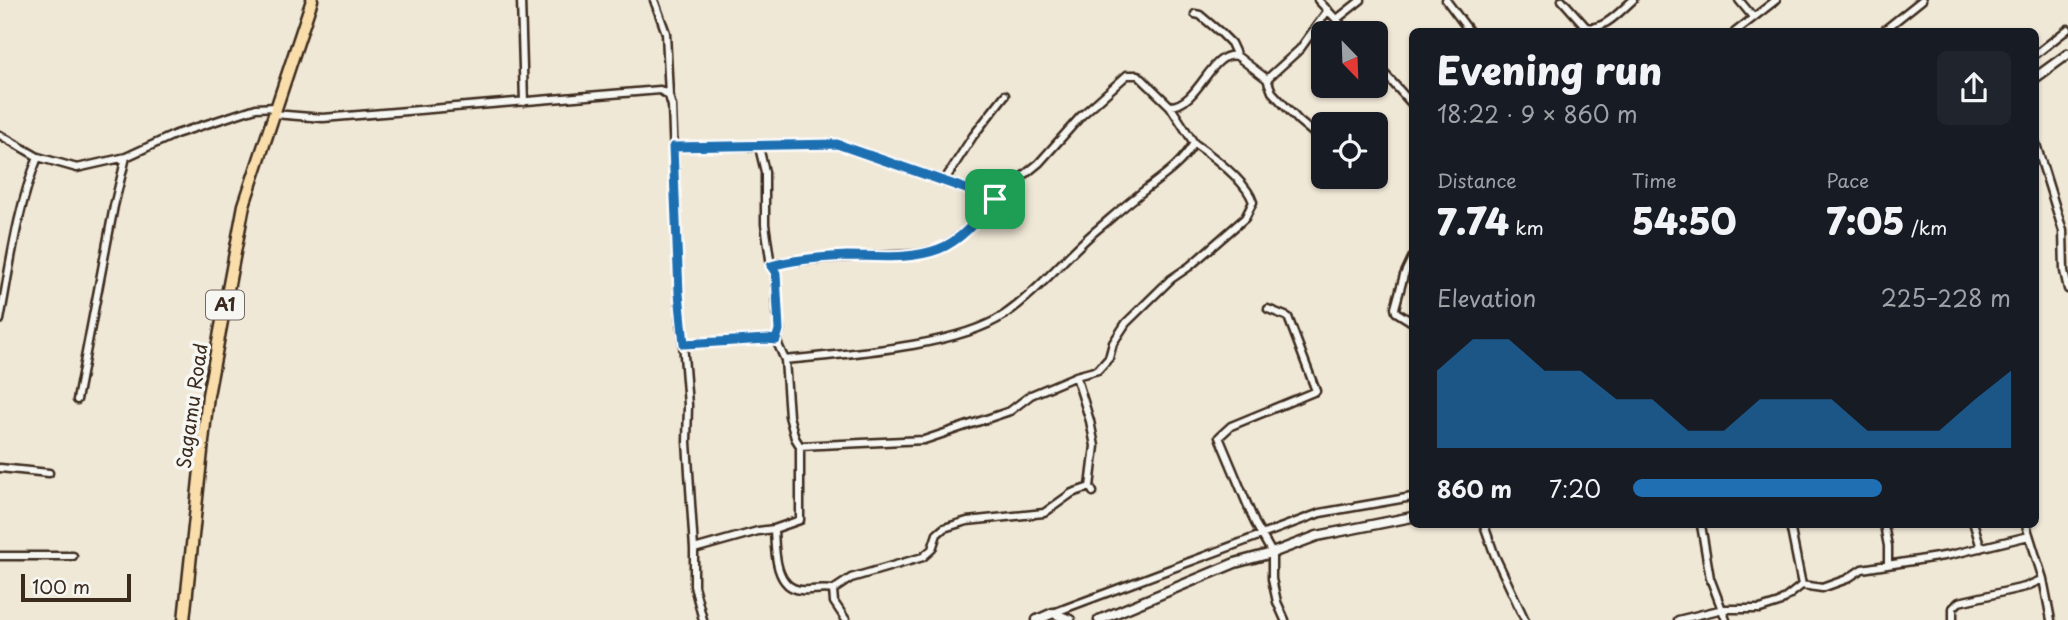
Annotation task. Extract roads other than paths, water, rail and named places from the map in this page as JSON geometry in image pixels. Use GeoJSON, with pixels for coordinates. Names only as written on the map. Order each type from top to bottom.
{"type":"FeatureCollection","features":[{"type":"Feature","properties":{"kind":"highway","name":"Sagamu Road"},"geometry":{"type":"LineString","coordinates":[[184,620],[208,396],[244,205],[312,0]]}},
{"type":"Feature","properties":{"kind":"street"},"geometry":{"type":"LineString","coordinates":[[521,0],[524,102]]}},
{"type":"Feature","properties":{"kind":"street"},"geometry":{"type":"LineString","coordinates":[[654,0],[666,33],[669,96],[672,106],[679,293],[688,405],[687,442],[694,586],[703,620]]}},
{"type":"Feature","properties":{"kind":"street"},"geometry":{"type":"LineString","coordinates":[[1318,0],[1337,19],[1361,0]]}},
{"type":"Feature","properties":{"kind":"street"},"geometry":{"type":"LineString","coordinates":[[1446,0],[1467,28]]}},
{"type":"Feature","properties":{"kind":"street"},"geometry":{"type":"LineString","coordinates":[[1562,0],[1586,27],[1591,28],[1599,27],[1633,0]]}},
{"type":"Feature","properties":{"kind":"street"},"geometry":{"type":"LineString","coordinates":[[1739,0],[1753,17]]}},
{"type":"Feature","properties":{"kind":"street"},"geometry":{"type":"LineString","coordinates":[[1740,28],[1776,0]]}},
{"type":"Feature","properties":{"kind":"street"},"geometry":{"type":"LineString","coordinates":[[1887,28],[1922,0]]}},
{"type":"Feature","properties":{"kind":"street"},"geometry":{"type":"LineString","coordinates":[[1267,79],[1300,49],[1328,10]]}},
{"type":"Feature","properties":{"kind":"street"},"geometry":{"type":"LineString","coordinates":[[1195,14],[1200,15],[1220,32],[1231,43],[1237,56],[1267,79],[1272,92],[1311,131]]}},
{"type":"Feature","properties":{"kind":"street"},"geometry":{"type":"LineString","coordinates":[[2039,52],[2068,29]]}},
{"type":"Feature","properties":{"kind":"street"},"geometry":{"type":"LineString","coordinates":[[2039,75],[2068,54]]}},
{"type":"Feature","properties":{"kind":"street"},"geometry":{"type":"LineString","coordinates":[[1170,106],[1187,101],[1223,58],[1237,56]]}},
{"type":"Feature","properties":{"kind":"street"},"geometry":{"type":"LineString","coordinates":[[771,266],[829,258],[918,254],[940,249],[968,230],[995,199],[1039,163],[1082,116],[1127,75],[1135,73],[1170,106],[1194,143],[1223,164],[1250,193],[1253,202],[1249,212],[1196,261],[1171,279],[1133,316],[1120,331],[1108,358],[1098,370],[1031,395],[1010,411],[924,440],[800,446]]}},
{"type":"Feature","properties":{"kind":"street"},"geometry":{"type":"LineString","coordinates":[[1388,77],[1409,101]]}},
{"type":"Feature","properties":{"kind":"street"},"geometry":{"type":"LineString","coordinates":[[0,135],[38,157],[77,168],[126,157],[176,134],[256,108],[323,118],[660,90],[669,96]]}},
{"type":"Feature","properties":{"kind":"street"},"geometry":{"type":"LineString","coordinates":[[944,181],[972,135],[1004,95]]}},
{"type":"Feature","properties":{"kind":"street"},"geometry":{"type":"LineString","coordinates":[[785,360],[894,348],[971,331],[1002,317],[1088,237],[1135,197],[1177,167],[1194,143]]}},
{"type":"Feature","properties":{"kind":"street"},"geometry":{"type":"LineString","coordinates":[[673,147],[837,144],[995,199]]}},
{"type":"Feature","properties":{"kind":"street"},"geometry":{"type":"LineString","coordinates":[[694,549],[794,524],[800,520],[800,446],[789,416],[785,360],[776,340],[779,330],[776,273],[771,266],[764,207],[765,172],[759,146]]}},
{"type":"Feature","properties":{"kind":"street"},"geometry":{"type":"LineString","coordinates":[[2039,154],[2063,231],[2064,271],[2068,289]]}},
{"type":"Feature","properties":{"kind":"street"},"geometry":{"type":"LineString","coordinates":[[0,320],[29,178],[38,157]]}},
{"type":"Feature","properties":{"kind":"street"},"geometry":{"type":"LineString","coordinates":[[77,400],[126,157]]}},
{"type":"Feature","properties":{"kind":"street"},"geometry":{"type":"LineString","coordinates":[[1409,264],[1395,308],[1396,312],[1409,320]]}},
{"type":"Feature","properties":{"kind":"street"},"geometry":{"type":"LineString","coordinates":[[1268,310],[1288,317],[1316,391],[1231,426],[1220,436],[1272,553],[1272,579],[1277,603],[1285,620]]}},
{"type":"Feature","properties":{"kind":"street"},"geometry":{"type":"LineString","coordinates":[[684,344],[776,340]]}},
{"type":"Feature","properties":{"kind":"street"},"geometry":{"type":"LineString","coordinates":[[774,529],[775,556],[780,573],[789,585],[799,590],[820,587],[834,590],[850,578],[923,556],[932,549],[937,534],[944,528],[967,521],[1044,513],[1072,493],[1092,490],[1095,446],[1076,376]]}},
{"type":"Feature","properties":{"kind":"street"},"geometry":{"type":"LineString","coordinates":[[0,468],[49,473]]}},
{"type":"Feature","properties":{"kind":"street"},"geometry":{"type":"LineString","coordinates":[[1037,620],[1320,513],[1409,498]]}},
{"type":"Feature","properties":{"kind":"street"},"geometry":{"type":"LineString","coordinates":[[1099,620],[1118,615],[1234,563],[1272,553],[1317,536],[1409,518]]}},
{"type":"Feature","properties":{"kind":"street"},"geometry":{"type":"LineString","coordinates":[[1485,528],[1525,620]]}},
{"type":"Feature","properties":{"kind":"street"},"geometry":{"type":"LineString","coordinates":[[1702,528],[1710,579],[1726,620]]}},
{"type":"Feature","properties":{"kind":"street"},"geometry":{"type":"LineString","coordinates":[[1791,528],[1802,585]]}},
{"type":"Feature","properties":{"kind":"street"},"geometry":{"type":"LineString","coordinates":[[1885,528],[1888,563]]}},
{"type":"Feature","properties":{"kind":"street"},"geometry":{"type":"LineString","coordinates":[[1975,528],[1981,548]]}},
{"type":"Feature","properties":{"kind":"street"},"geometry":{"type":"LineString","coordinates":[[2027,528],[2043,579],[2051,620]]}},
{"type":"Feature","properties":{"kind":"street"},"geometry":{"type":"LineString","coordinates":[[1678,620],[1723,609],[1760,609],[1779,603],[1802,585],[1822,588],[1847,579],[1862,569],[1888,563],[1916,562],[2029,536]]}},
{"type":"Feature","properties":{"kind":"street"},"geometry":{"type":"LineString","coordinates":[[0,556],[73,556]]}},
{"type":"Feature","properties":{"kind":"street"},"geometry":{"type":"LineString","coordinates":[[1953,620],[1953,608],[1959,602],[2015,589],[2043,579]]}},
{"type":"Feature","properties":{"kind":"street"},"geometry":{"type":"LineString","coordinates":[[834,590],[834,602],[846,620]]}},
{"type":"Feature","properties":{"kind":"street"},"geometry":{"type":"LineString","coordinates":[[1054,614],[1070,620]]}}]}
